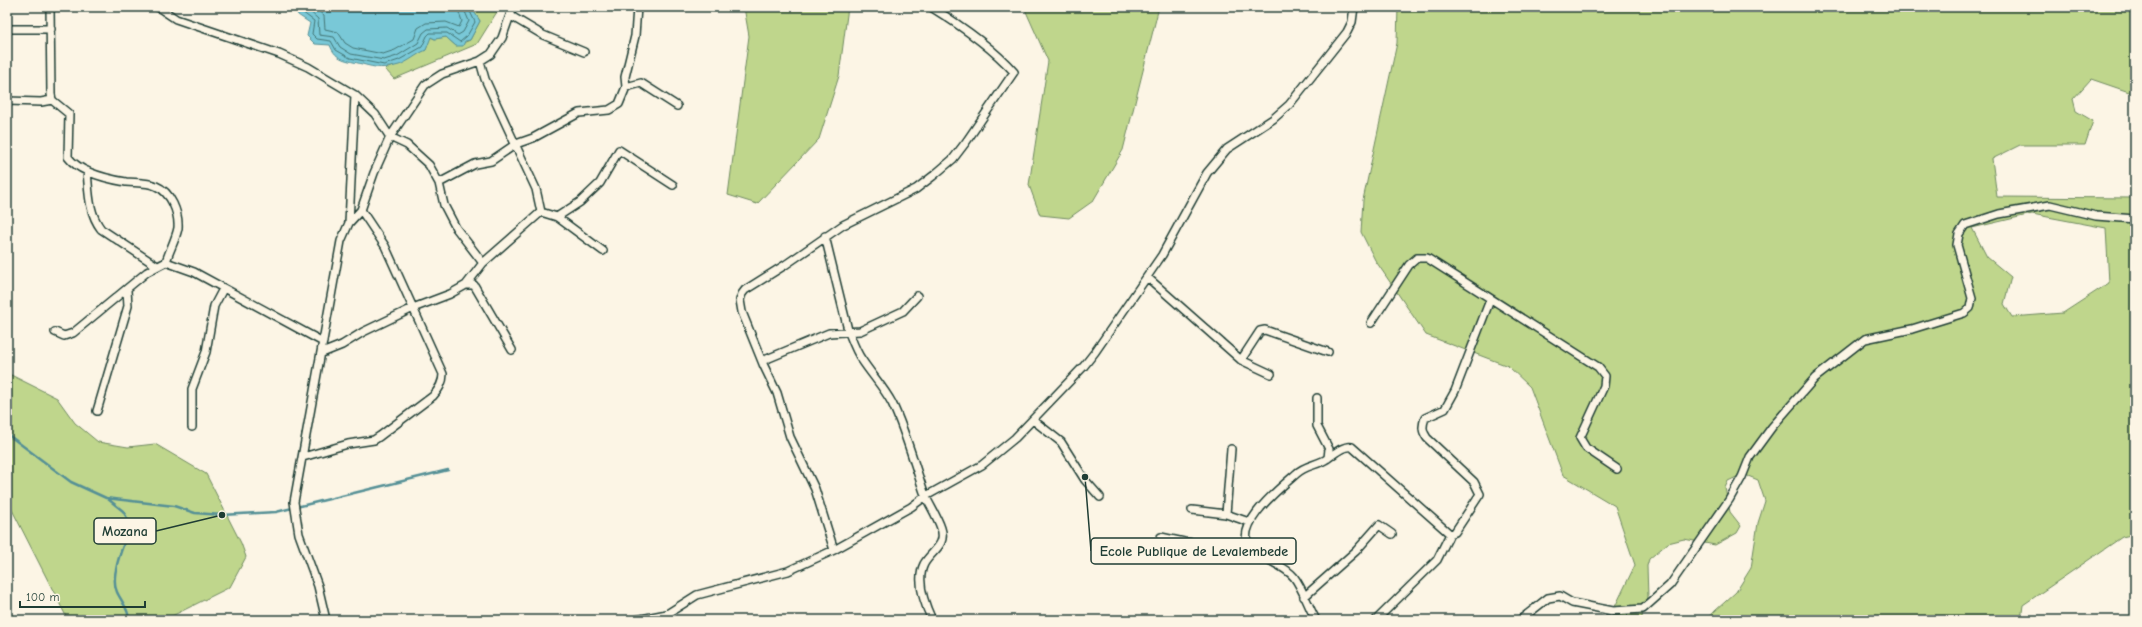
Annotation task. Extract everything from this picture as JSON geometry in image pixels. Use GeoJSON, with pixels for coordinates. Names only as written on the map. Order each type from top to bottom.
{"type":"FeatureCollection","features":[{"type":"Feature","properties":{"kind":"street"},"geometry":{"type":"LineString","coordinates":[[50,7],[52,100],[69,114],[68,157],[72,162],[87,171],[114,180],[157,186],[169,197],[176,211],[178,229],[166,262]]}},
{"type":"Feature","properties":{"kind":"street"},"geometry":{"type":"LineString","coordinates":[[158,7],[176,19],[301,63],[355,94],[375,114],[390,137],[407,145],[429,165],[439,183],[444,205],[456,228],[483,263]]}},
{"type":"Feature","properties":{"kind":"street"},"geometry":{"type":"LineString","coordinates":[[326,620],[318,586],[295,517],[294,502],[341,241],[349,223],[361,210],[374,173],[390,137],[424,85],[442,74],[480,61],[491,54],[502,38],[513,7]]}},
{"type":"Feature","properties":{"kind":"street"},"geometry":{"type":"LineString","coordinates":[[439,183],[475,164],[491,161],[516,144],[533,138],[579,113],[609,110],[619,104],[626,87],[626,77],[635,36],[636,7]]}},
{"type":"Feature","properties":{"kind":"street"},"geometry":{"type":"LineString","coordinates":[[834,550],[814,489],[790,437],[778,393],[762,361],[742,312],[742,294],[745,290],[785,265],[843,224],[916,189],[933,176],[953,159],[1014,72],[1002,58],[958,23],[930,7]]}},
{"type":"Feature","properties":{"kind":"street"},"geometry":{"type":"LineString","coordinates":[[636,620],[661,617],[697,595],[788,572],[834,550],[982,465],[1033,420],[1084,366],[1162,256],[1207,173],[1227,149],[1273,120],[1290,105],[1347,32],[1352,22],[1354,7]]}},
{"type":"Feature","properties":{"kind":"street"},"geometry":{"type":"LineString","coordinates":[[511,16],[543,35],[584,52]]}},
{"type":"Feature","properties":{"kind":"street"},"geometry":{"type":"LineString","coordinates":[[7,29],[51,29]]}},
{"type":"Feature","properties":{"kind":"street"},"geometry":{"type":"LineString","coordinates":[[480,61],[485,79],[536,189],[541,212]]}},
{"type":"Feature","properties":{"kind":"street"},"geometry":{"type":"LineString","coordinates":[[626,87],[641,84],[677,106]]}},
{"type":"Feature","properties":{"kind":"street"},"geometry":{"type":"LineString","coordinates":[[349,223],[355,94]]}},
{"type":"Feature","properties":{"kind":"street"},"geometry":{"type":"LineString","coordinates":[[7,101],[41,102],[52,100]]}},
{"type":"Feature","properties":{"kind":"street"},"geometry":{"type":"LineString","coordinates":[[557,217],[580,202],[600,183],[619,150],[673,185]]}},
{"type":"Feature","properties":{"kind":"street"},"geometry":{"type":"LineString","coordinates":[[87,171],[90,205],[96,223],[101,229],[157,266]]}},
{"type":"Feature","properties":{"kind":"street"},"geometry":{"type":"LineString","coordinates":[[1520,620],[1548,598],[1560,596],[1572,602],[1613,611],[1643,609],[1670,585],[1729,500],[1742,477],[1750,457],[1772,427],[1815,378],[1865,339],[1912,328],[1964,313],[1970,308],[1972,298],[1957,245],[1959,234],[1965,225],[2000,214],[2050,205],[2096,216],[2135,219]]}},
{"type":"Feature","properties":{"kind":"street"},"geometry":{"type":"LineString","coordinates":[[303,457],[348,444],[374,440],[433,396],[439,388],[443,374],[385,246],[361,210]]}},
{"type":"Feature","properties":{"kind":"street"},"geometry":{"type":"LineString","coordinates":[[541,212],[557,217],[603,251]]}},
{"type":"Feature","properties":{"kind":"street"},"geometry":{"type":"LineString","coordinates":[[322,352],[342,345],[363,332],[413,308],[450,294],[466,285],[483,263],[541,212]]}},
{"type":"Feature","properties":{"kind":"street"},"geometry":{"type":"LineString","coordinates":[[825,236],[850,333],[862,360],[892,403],[912,452],[926,496],[941,529],[943,537],[940,546],[924,564],[922,576],[922,593],[932,620]]}},
{"type":"Feature","properties":{"kind":"street"},"geometry":{"type":"LineString","coordinates":[[1371,323],[1409,265],[1417,258],[1426,258],[1490,300],[1598,367],[1605,376],[1604,386],[1580,438],[1586,448],[1617,469]]}},
{"type":"Feature","properties":{"kind":"street"},"geometry":{"type":"LineString","coordinates":[[55,332],[64,336],[73,333],[147,272],[166,262],[194,272],[323,342]]}},
{"type":"Feature","properties":{"kind":"street"},"geometry":{"type":"LineString","coordinates":[[1147,277],[1241,360],[1271,374]]}},
{"type":"Feature","properties":{"kind":"street"},"geometry":{"type":"LineString","coordinates":[[466,285],[474,285],[478,290],[494,322],[512,350]]}},
{"type":"Feature","properties":{"kind":"street"},"geometry":{"type":"LineString","coordinates":[[192,427],[192,389],[206,352],[214,306],[223,288]]}},
{"type":"Feature","properties":{"kind":"street"},"geometry":{"type":"LineString","coordinates":[[97,411],[128,306],[127,290]]}},
{"type":"Feature","properties":{"kind":"street"},"geometry":{"type":"LineString","coordinates":[[762,361],[829,333],[850,333],[860,331],[902,311],[917,296]]}},
{"type":"Feature","properties":{"kind":"street"},"geometry":{"type":"LineString","coordinates":[[1376,620],[1437,560],[1450,534],[1455,532],[1480,494],[1474,482],[1427,438],[1423,432],[1423,423],[1425,418],[1445,409],[1456,391],[1490,300]]}},
{"type":"Feature","properties":{"kind":"street"},"geometry":{"type":"LineString","coordinates":[[1241,360],[1260,331],[1265,330],[1328,352]]}},
{"type":"Feature","properties":{"kind":"street"},"geometry":{"type":"LineString","coordinates":[[1316,398],[1318,426],[1329,449],[1328,458]]}},
{"type":"Feature","properties":{"kind":"street"},"geometry":{"type":"LineString","coordinates":[[1033,420],[1060,442],[1085,480],[1100,497]]}},
{"type":"Feature","properties":{"kind":"street"},"geometry":{"type":"LineString","coordinates":[[1252,549],[1248,538],[1247,527],[1249,522],[1272,495],[1301,469],[1328,458],[1344,447],[1352,448],[1450,534]]}},
{"type":"Feature","properties":{"kind":"street"},"geometry":{"type":"LineString","coordinates":[[1226,514],[1231,449]]}},
{"type":"Feature","properties":{"kind":"street"},"geometry":{"type":"LineString","coordinates":[[1192,510],[1226,514],[1249,522]]}},
{"type":"Feature","properties":{"kind":"street"},"geometry":{"type":"LineString","coordinates":[[1304,597],[1356,550],[1379,525],[1392,534]]}},
{"type":"Feature","properties":{"kind":"street"},"geometry":{"type":"LineString","coordinates":[[1161,537],[1184,542],[1252,549],[1293,576],[1316,620]]}},
{"type":"Feature","properties":{"kind":"green space"},"geometry":{"type":"Polygon","coordinates":[[[471,7],[500,7],[477,44],[394,79],[385,69],[426,50],[430,37],[435,39],[446,37],[456,46],[470,40],[480,21],[471,7]]]}},
{"type":"Feature","properties":{"kind":"green space"},"geometry":{"type":"Polygon","coordinates":[[[744,7],[848,7],[839,76],[819,139],[757,204],[728,195],[749,36],[744,7]]]}},
{"type":"Feature","properties":{"kind":"green space"},"geometry":{"type":"Polygon","coordinates":[[[1024,7],[1159,7],[1123,150],[1093,201],[1069,218],[1040,215],[1029,185],[1048,61],[1024,7]]]}},
{"type":"Feature","properties":{"kind":"green space"},"geometry":{"type":"Polygon","coordinates":[[[1398,7],[2135,7],[2135,94],[2091,79],[2073,99],[2076,111],[2093,121],[2085,145],[2020,145],[1992,159],[1997,197],[2135,198],[2135,534],[2122,537],[2023,605],[2021,620],[1705,620],[1736,592],[1751,568],[1758,523],[1765,501],[1758,480],[1743,474],[1728,481],[1725,488],[1730,512],[1741,526],[1737,533],[1715,545],[1684,539],[1668,543],[1649,559],[1647,566],[1648,597],[1641,620],[1612,620],[1613,611],[1635,565],[1615,506],[1563,475],[1530,387],[1508,366],[1426,335],[1375,260],[1361,232],[1363,200],[1397,43],[1398,7]],[[2032,214],[1972,228],[1987,257],[2011,277],[2004,304],[2012,317],[2063,313],[2109,283],[2106,228],[2032,214]]]}},
{"type":"Feature","properties":{"kind":"green space"},"geometry":{"type":"Polygon","coordinates":[[[7,373],[57,398],[75,423],[98,442],[128,447],[155,444],[206,474],[241,543],[246,557],[230,587],[172,616],[150,620],[68,620],[7,500],[7,373]]]}},
{"type":"Feature","properties":{"kind":"water"},"geometry":{"type":"Polygon","coordinates":[[[295,7],[471,7],[480,21],[470,40],[465,41],[463,46],[456,46],[446,37],[435,39],[431,37],[426,50],[399,65],[380,68],[343,59],[335,54],[330,45],[315,44],[307,36],[310,23],[298,15],[295,7]]]}},
{"type":"Feature","properties":{"kind":"waterway"},"geometry":{"type":"LineString","coordinates":[[7,434],[71,482],[106,498],[174,506],[195,513],[222,515],[276,512],[448,470]]}},
{"type":"Feature","properties":{"kind":"waterway"},"geometry":{"type":"LineString","coordinates":[[108,499],[123,511],[131,525],[119,558],[115,577],[117,592],[126,609],[129,620]]}},
{"type":"Feature","properties":{"kind":"place","name":"Ecole Publique de Levalembede"},"geometry":{"type":"Point","coordinates":[1085,477]}},
{"type":"Feature","properties":{"kind":"place","name":"Mozana"},"geometry":{"type":"Point","coordinates":[222,515]}}]}
